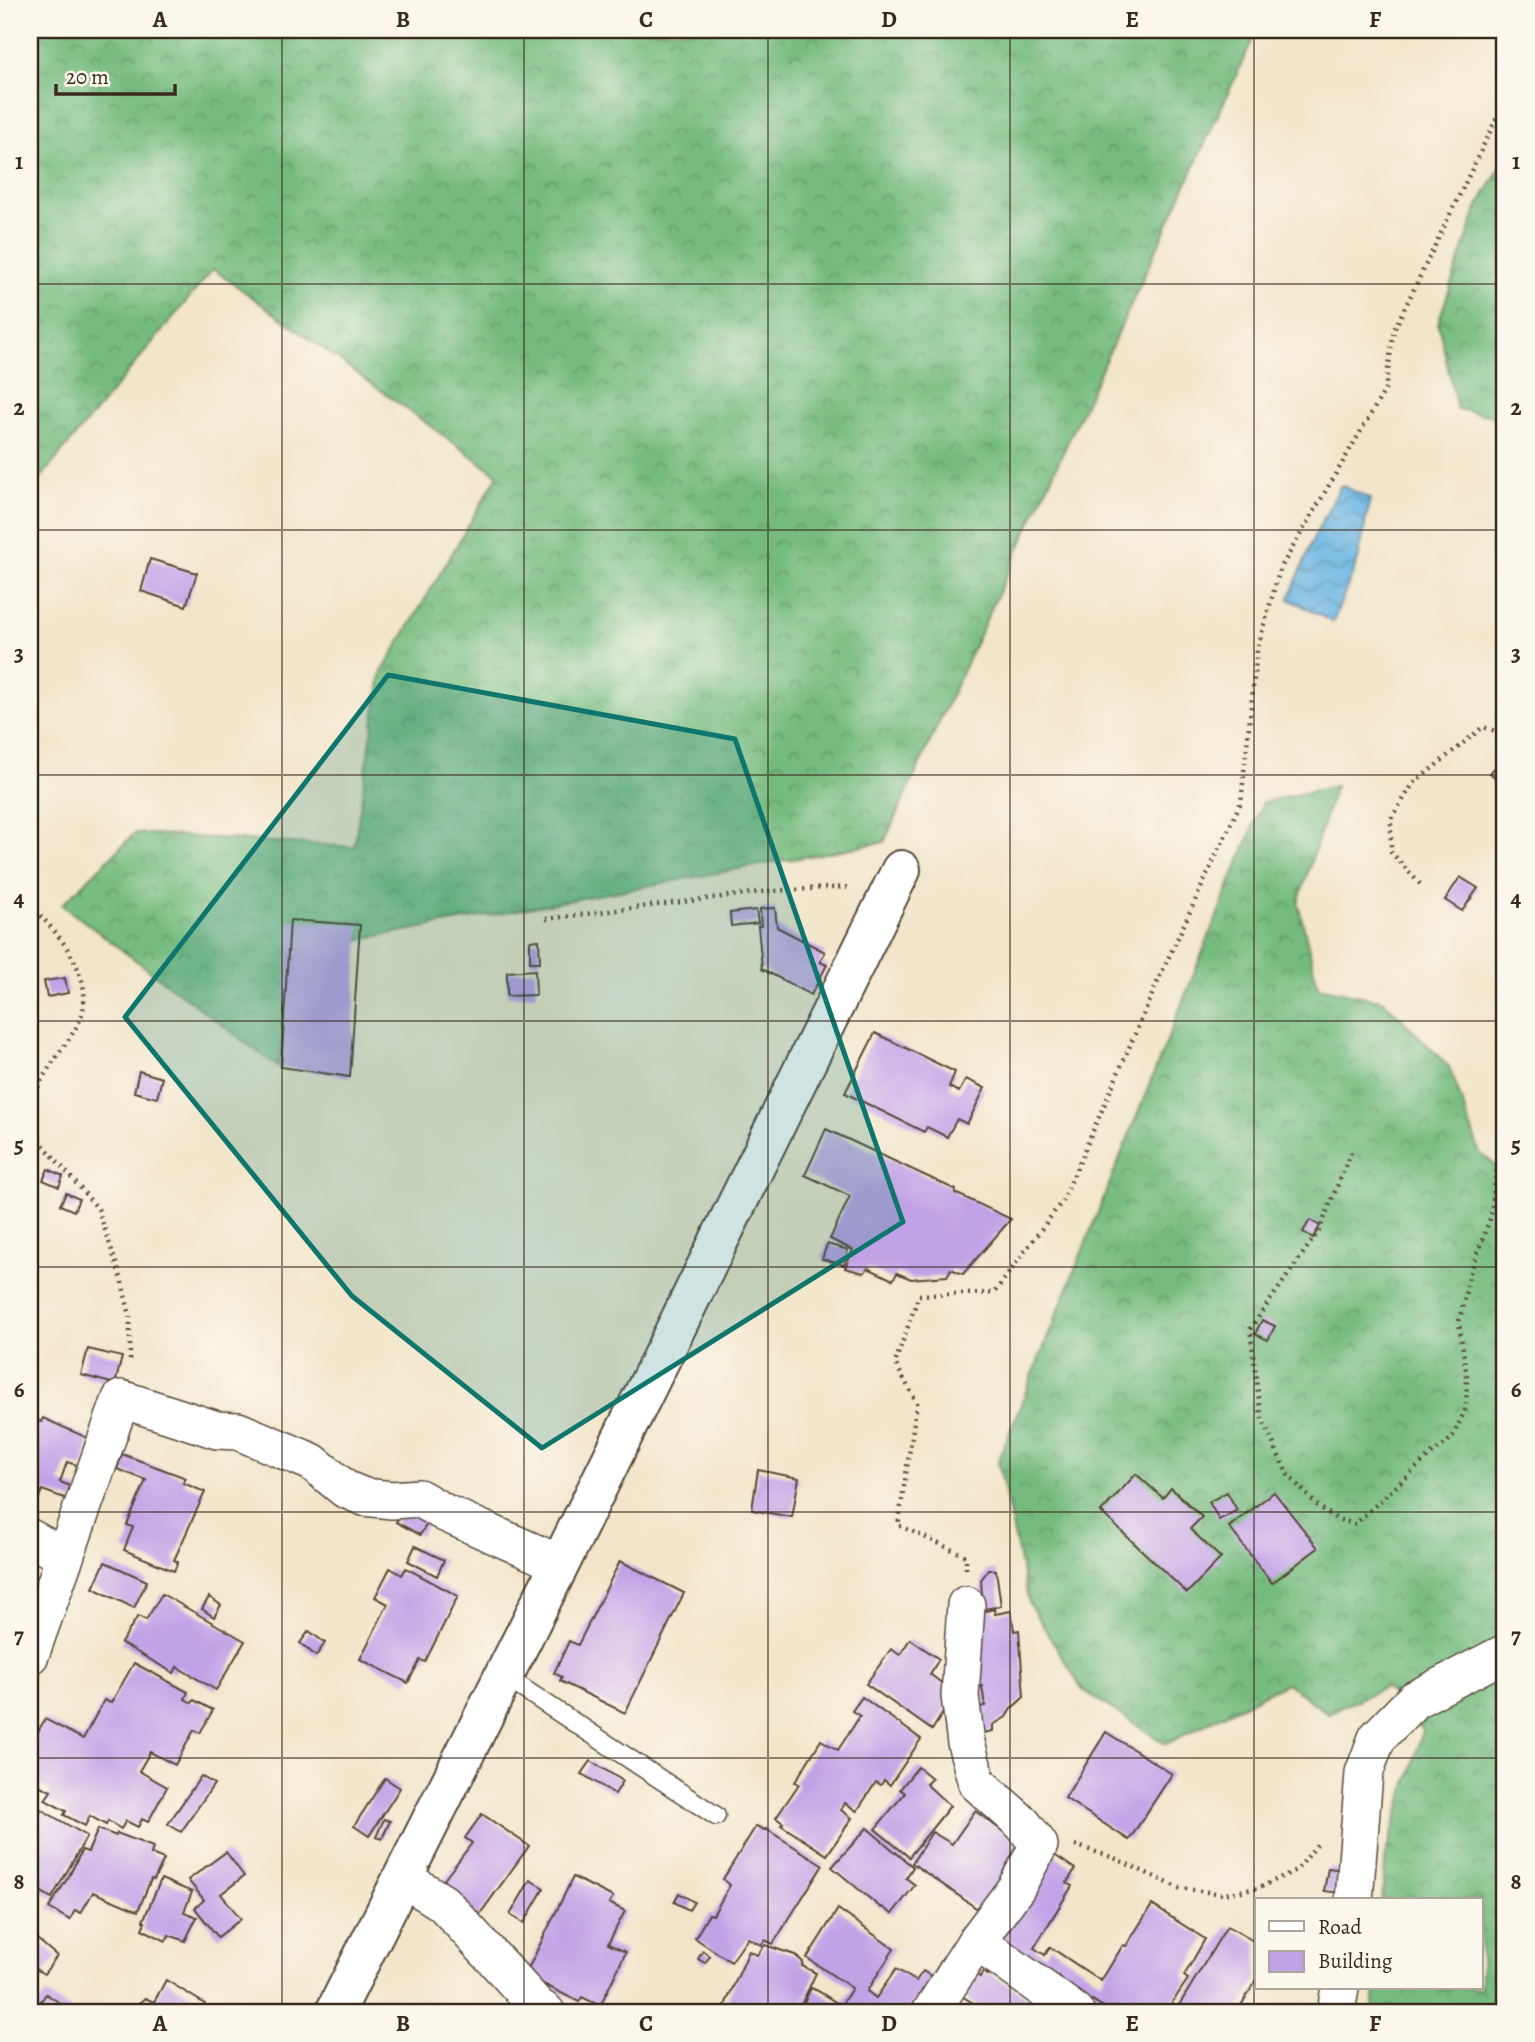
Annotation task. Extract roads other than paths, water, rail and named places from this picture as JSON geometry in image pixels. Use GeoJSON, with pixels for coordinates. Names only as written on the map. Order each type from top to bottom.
{"type":"FeatureCollection","features":[{"type":"Feature","properties":{"kind":"street"},"geometry":{"type":"LineString","coordinates":[[335,2012],[560,1564],[897,878]]}},
{"type":"Feature","properties":{"kind":"street"},"geometry":{"type":"LineString","coordinates":[[30,1655],[121,1398],[217,1430],[239,1431],[312,1462],[345,1489],[365,1497],[392,1500],[419,1498],[445,1513],[560,1564]]}},
{"type":"Feature","properties":{"kind":"street"},"geometry":{"type":"LineString","coordinates":[[30,1538],[65,1557]]}},
{"type":"Feature","properties":{"kind":"street"},"geometry":{"type":"LineString","coordinates":[[931,2012],[975,1943],[1016,1888],[1039,1845],[1023,1824],[977,1783],[966,1743],[960,1696],[966,1605]]}},
{"type":"Feature","properties":{"kind":"street"},"geometry":{"type":"LineString","coordinates":[[1354,1898],[1364,1773],[1377,1738],[1414,1700],[1505,1653]]}},
{"type":"Feature","properties":{"kind":"street"},"geometry":{"type":"LineString","coordinates":[[403,1878],[443,1903],[538,2007],[546,2012]]}},
{"type":"Feature","properties":{"kind":"street"},"geometry":{"type":"LineString","coordinates":[[975,1943],[1075,2012]]}},
{"type":"Feature","properties":{"kind":"street"},"geometry":{"type":"LineString","coordinates":[[1336,2012],[1340,1990]]}},
{"type":"Feature","properties":{"kind":"lane"},"geometry":{"type":"LineString","coordinates":[[504,1676],[716,1816]]}},
{"type":"Feature","properties":{"kind":"water"},"geometry":{"type":"Polygon","coordinates":[[[1341,485],[1370,499],[1358,560],[1333,622],[1289,599],[1315,535],[1341,485]]]}}]}
